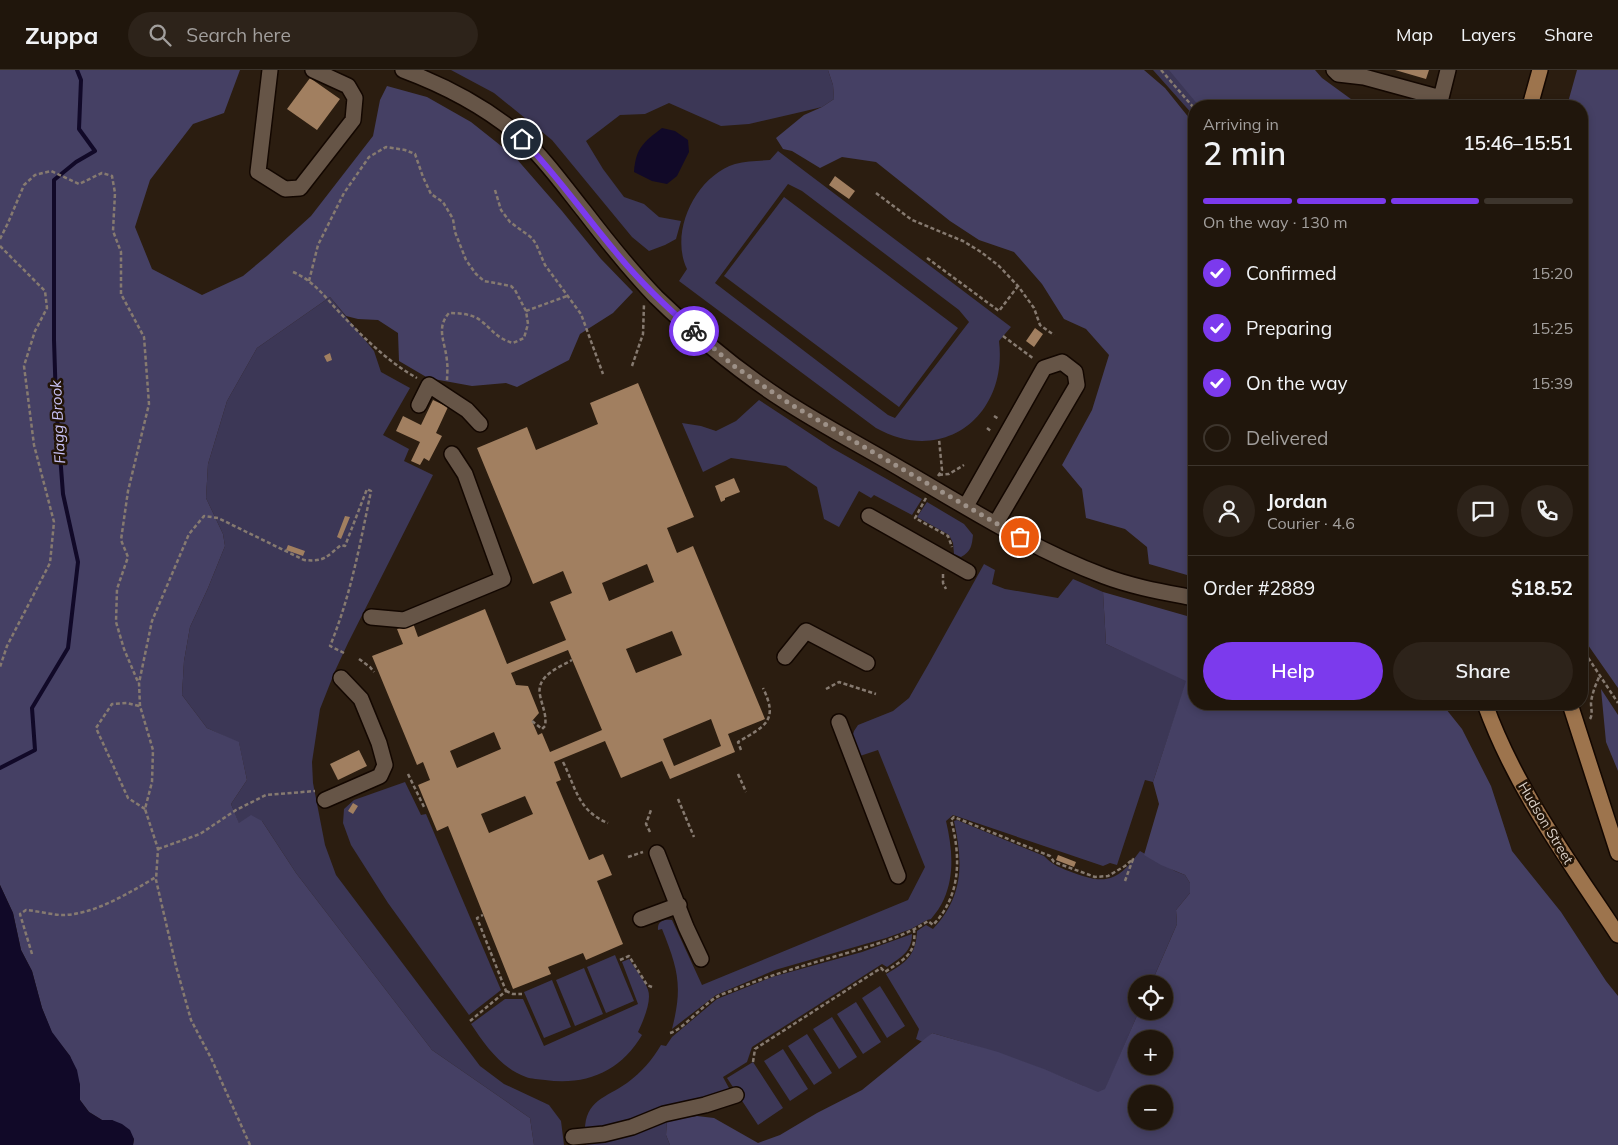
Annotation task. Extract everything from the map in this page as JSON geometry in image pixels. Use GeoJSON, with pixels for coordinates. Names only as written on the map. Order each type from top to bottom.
{"type":"FeatureCollection","features":[{"type":"Feature","properties":{"kind":"main road"},"geometry":{"type":"LineString","coordinates":[[1532,100],[1540,70]]}},
{"type":"Feature","properties":{"kind":"main road","name":"Hudson Street"},"geometry":{"type":"LineString","coordinates":[[1486,710],[1514,768],[1542,818],[1618,935]]}},
{"type":"Feature","properties":{"kind":"main road"},"geometry":{"type":"LineString","coordinates":[[1572,710],[1618,853]]}},
{"type":"Feature","properties":{"kind":"street"},"geometry":{"type":"LineString","coordinates":[[270,70],[258,172],[285,189],[300,188],[353,120],[355,98],[348,86],[313,70]]}},
{"type":"Feature","properties":{"kind":"street"},"geometry":{"type":"LineString","coordinates":[[403,70],[475,104],[491,114],[522,139],[557,177],[612,248],[640,280],[677,317],[734,366],[801,411],[996,523],[1062,558],[1106,577],[1153,590],[1188,597]]}},
{"type":"Feature","properties":{"kind":"street"},"geometry":{"type":"LineString","coordinates":[[1334,70],[1338,74],[1364,77],[1441,98],[1448,70]]}},
{"type":"Feature","properties":{"kind":"street"},"geometry":{"type":"LineString","coordinates":[[966,506],[1044,368],[1062,362],[1075,372],[1077,385],[996,523]]}},
{"type":"Feature","properties":{"kind":"street"},"geometry":{"type":"LineString","coordinates":[[419,405],[429,385],[467,410],[480,424]]}},
{"type":"Feature","properties":{"kind":"street"},"geometry":{"type":"LineString","coordinates":[[371,617],[404,620],[503,579],[465,474],[452,454]]}},
{"type":"Feature","properties":{"kind":"street"},"geometry":{"type":"LineString","coordinates":[[869,516],[968,572]]}},
{"type":"Feature","properties":{"kind":"street"},"geometry":{"type":"LineString","coordinates":[[785,657],[806,631],[868,663]]}},
{"type":"Feature","properties":{"kind":"street"},"geometry":{"type":"LineString","coordinates":[[324,795],[380,776],[385,765],[379,743],[361,700],[341,678]]}},
{"type":"Feature","properties":{"kind":"street"},"geometry":{"type":"LineString","coordinates":[[839,722],[898,876]]}},
{"type":"Feature","properties":{"kind":"street"},"geometry":{"type":"LineString","coordinates":[[652,851],[679,905],[686,927],[701,960]]}},
{"type":"Feature","properties":{"kind":"street"},"geometry":{"type":"LineString","coordinates":[[641,919],[679,905]]}},
{"type":"Feature","properties":{"kind":"street"},"geometry":{"type":"LineString","coordinates":[[573,1137],[604,1134],[632,1127],[664,1114],[705,1105],[736,1095]]}},
{"type":"Feature","properties":{"kind":"path"},"geometry":{"type":"LineString","coordinates":[[1162,70],[1188,101]]}},
{"type":"Feature","properties":{"kind":"path"},"geometry":{"type":"LineString","coordinates":[[309,281],[318,245],[344,192],[369,157],[386,147],[405,150],[415,154],[431,194],[443,202],[453,219],[455,232],[466,260],[476,274],[484,281],[511,286],[515,290],[526,311],[528,324],[524,338],[513,343],[502,340],[479,319],[460,313],[448,313],[443,320],[442,334],[448,361],[447,386],[443,393]]}},
{"type":"Feature","properties":{"kind":"path"},"geometry":{"type":"LineString","coordinates":[[0,239],[24,185],[35,175],[52,171],[79,184],[102,173],[112,176],[115,193],[113,231],[121,252],[121,294],[144,337],[149,404],[128,491],[121,540],[128,557],[117,589],[116,622],[124,649],[139,683]]}},
{"type":"Feature","properties":{"kind":"path"},"geometry":{"type":"LineString","coordinates":[[495,190],[501,210],[510,222],[532,238],[545,265],[581,314],[603,374]]}},
{"type":"Feature","properties":{"kind":"path"},"geometry":{"type":"LineString","coordinates":[[876,193],[912,220],[963,241],[999,266],[1018,286],[1034,308],[1040,325],[1054,334]]}},
{"type":"Feature","properties":{"kind":"path"},"geometry":{"type":"LineString","coordinates":[[0,246],[45,291],[47,308],[35,331],[24,366],[34,445],[54,522],[50,563],[7,646],[0,667]]}},
{"type":"Feature","properties":{"kind":"path"},"geometry":{"type":"LineString","coordinates":[[927,258],[999,311],[1018,286]]}},
{"type":"Feature","properties":{"kind":"path"},"geometry":{"type":"LineString","coordinates":[[293,272],[320,289],[340,313],[392,364],[429,385]]}},
{"type":"Feature","properties":{"kind":"path"},"geometry":{"type":"LineString","coordinates":[[526,311],[567,296]]}},
{"type":"Feature","properties":{"kind":"path"},"geometry":{"type":"LineString","coordinates":[[632,366],[643,334],[642,314],[644,297]]}},
{"type":"Feature","properties":{"kind":"path"},"geometry":{"type":"LineString","coordinates":[[1003,336],[1035,360]]}},
{"type":"Feature","properties":{"kind":"path"},"geometry":{"type":"LineString","coordinates":[[939,439],[942,470],[938,476],[949,474],[964,465]]}},
{"type":"Feature","properties":{"kind":"path"},"geometry":{"type":"LineString","coordinates":[[250,1145],[192,1020],[174,956],[156,877],[158,849],[145,809],[152,782],[154,750],[140,706],[139,683],[152,622],[189,534],[204,516],[218,518],[304,560],[318,562],[326,558],[341,545],[345,546],[367,489],[371,491],[354,575],[342,616],[330,646],[344,653]]}},
{"type":"Feature","properties":{"kind":"path"},"geometry":{"type":"LineString","coordinates":[[927,497],[915,518],[948,536],[952,549]]}},
{"type":"Feature","properties":{"kind":"path"},"geometry":{"type":"LineString","coordinates":[[944,570],[942,579],[946,589]]}},
{"type":"Feature","properties":{"kind":"path"},"geometry":{"type":"LineString","coordinates":[[1588,657],[1618,703]]}},
{"type":"Feature","properties":{"kind":"path"},"geometry":{"type":"LineString","coordinates":[[359,659],[374,672]]}},
{"type":"Feature","properties":{"kind":"path"},"geometry":{"type":"LineString","coordinates":[[532,721],[542,729],[546,726],[544,708],[539,693],[540,684],[546,675],[572,660]]}},
{"type":"Feature","properties":{"kind":"path"},"geometry":{"type":"LineString","coordinates":[[1580,734],[1592,716],[1591,703],[1594,688],[1600,675]]}},
{"type":"Feature","properties":{"kind":"path"},"geometry":{"type":"LineString","coordinates":[[826,689],[839,682],[876,694]]}},
{"type":"Feature","properties":{"kind":"path"},"geometry":{"type":"LineString","coordinates":[[741,750],[738,742],[763,726],[771,714],[768,698],[763,688]]}},
{"type":"Feature","properties":{"kind":"path"},"geometry":{"type":"LineString","coordinates":[[140,706],[127,703],[112,704],[96,728],[128,798],[145,809]]}},
{"type":"Feature","properties":{"kind":"path"},"geometry":{"type":"LineString","coordinates":[[563,762],[577,795],[584,806],[594,816],[608,823]]}},
{"type":"Feature","properties":{"kind":"path"},"geometry":{"type":"LineString","coordinates":[[408,774],[425,810]]}},
{"type":"Feature","properties":{"kind":"path"},"geometry":{"type":"LineString","coordinates":[[738,774],[746,792]]}},
{"type":"Feature","properties":{"kind":"path"},"geometry":{"type":"LineString","coordinates":[[158,849],[200,834],[236,810],[266,795],[324,795]]}},
{"type":"Feature","properties":{"kind":"path"},"geometry":{"type":"LineString","coordinates":[[678,800],[694,837]]}},
{"type":"Feature","properties":{"kind":"path"},"geometry":{"type":"LineString","coordinates":[[650,832],[646,824],[651,810]]}},
{"type":"Feature","properties":{"kind":"path"},"geometry":{"type":"LineString","coordinates":[[670,1033],[682,1026],[715,998],[728,992],[770,975],[893,939],[914,930],[928,921],[933,925],[941,917],[949,904],[957,876],[956,844],[951,820],[954,817],[1050,856],[1054,862],[1095,877],[1108,876],[1126,866],[1133,859],[1125,881]]}},
{"type":"Feature","properties":{"kind":"path"},"geometry":{"type":"LineString","coordinates":[[628,857],[652,851]]}},
{"type":"Feature","properties":{"kind":"path"},"geometry":{"type":"LineString","coordinates":[[32,954],[20,914],[26,910],[61,915],[85,911],[125,896],[156,877]]}},
{"type":"Feature","properties":{"kind":"path"},"geometry":{"type":"LineString","coordinates":[[483,915],[477,918],[506,991],[513,994],[522,994]]}},
{"type":"Feature","properties":{"kind":"path"},"geometry":{"type":"LineString","coordinates":[[753,1062],[755,1049],[881,968],[885,972],[908,956],[914,944],[914,930]]}},
{"type":"Feature","properties":{"kind":"path"},"geometry":{"type":"LineString","coordinates":[[620,960],[630,956],[647,985],[652,987]]}},
{"type":"Feature","properties":{"kind":"path"},"geometry":{"type":"LineString","coordinates":[[470,1021],[506,991]]}},
{"type":"Feature","properties":{"kind":"shaded area"},"geometry":{"type":"Polygon","coordinates":[[[0,70],[240,70],[224,113],[193,124],[150,180],[135,227],[152,269],[202,295],[243,276],[311,216],[373,136],[380,100],[387,86],[427,97],[471,122],[515,157],[601,259],[633,292],[613,313],[580,334],[569,360],[517,387],[506,383],[472,386],[428,378],[399,361],[398,333],[378,320],[346,316],[330,297],[257,348],[227,401],[208,464],[206,498],[223,534],[225,546],[190,627],[184,661],[182,695],[207,728],[239,742],[247,780],[231,804],[239,823],[251,815],[262,821],[296,873],[432,1050],[530,1118],[534,1145],[133,1145],[134,1139],[112,1120],[102,1120],[89,1112],[80,1100],[80,1085],[70,1056],[52,1033],[42,1008],[32,971],[21,950],[13,913],[0,885],[0,70]]]}},
{"type":"Feature","properties":{"kind":"shaded area"},"geometry":{"type":"Polygon","coordinates":[[[451,70],[828,70],[833,85],[834,99],[822,107],[749,124],[721,126],[669,103],[645,114],[620,115],[586,141],[603,169],[624,197],[644,204],[659,217],[681,221],[676,239],[649,251],[632,237],[552,140],[494,93],[451,70]]]}},
{"type":"Feature","properties":{"kind":"shaded area"},"geometry":{"type":"Polygon","coordinates":[[[828,70],[1144,70],[1165,88],[1188,117],[1188,575],[1149,564],[1147,547],[1125,529],[1086,518],[1082,489],[1062,465],[1092,410],[1109,355],[1086,329],[1064,319],[1042,284],[1014,252],[979,240],[950,221],[876,162],[842,157],[820,168],[792,151],[783,149],[776,138],[804,115],[834,99],[833,85],[828,70]]]}},
{"type":"Feature","properties":{"kind":"shaded area"},"geometry":{"type":"Polygon","coordinates":[[[1153,70],[1200,70],[1224,100],[1188,100],[1188,109],[1153,70]]]}},
{"type":"Feature","properties":{"kind":"shaded area"},"geometry":{"type":"Polygon","coordinates":[[[1169,70],[1315,70],[1322,78],[1352,100],[1194,100],[1169,70]]]}},
{"type":"Feature","properties":{"kind":"shaded area"},"geometry":{"type":"Polygon","coordinates":[[[1577,70],[1618,70],[1618,688],[1588,645],[1588,100],[1569,100],[1577,70]]]}},
{"type":"Feature","properties":{"kind":"shaded area"},"geometry":{"type":"Polygon","coordinates":[[[662,128],[675,131],[688,140],[689,152],[677,176],[667,184],[652,181],[634,172],[637,157],[642,146],[662,128]]]}},
{"type":"Feature","properties":{"kind":"shaded area"},"geometry":{"type":"Polygon","coordinates":[[[778,151],[1011,327],[999,341],[999,368],[993,391],[982,411],[966,426],[947,437],[925,441],[901,438],[876,428],[679,281],[687,269],[682,254],[681,239],[684,223],[698,193],[721,170],[735,164],[770,160],[778,151]],[[788,184],[715,283],[888,415],[895,418],[969,322],[959,310],[802,191],[788,184]]]}},
{"type":"Feature","properties":{"kind":"shaded area"},"geometry":{"type":"Polygon","coordinates":[[[784,197],[958,328],[899,407],[724,276],[784,197]]]}},
{"type":"Feature","properties":{"kind":"shaded area"},"geometry":{"type":"Polygon","coordinates":[[[330,297],[374,351],[381,372],[410,388],[383,435],[409,449],[404,461],[433,475],[348,643],[320,709],[312,762],[313,783],[325,845],[336,875],[480,1066],[504,1084],[549,1105],[561,1121],[564,1145],[534,1145],[530,1118],[432,1050],[296,873],[262,821],[239,824],[231,804],[247,780],[239,743],[207,728],[182,695],[184,661],[190,627],[225,546],[223,534],[206,498],[208,464],[227,401],[257,348],[330,297]]]}},
{"type":"Feature","properties":{"kind":"shaded area"},"geometry":{"type":"Polygon","coordinates":[[[759,400],[832,448],[922,499],[912,515],[874,495],[871,498],[859,491],[839,527],[824,519],[817,487],[786,466],[731,458],[703,472],[682,423],[716,431],[736,421],[759,400]]]}},
{"type":"Feature","properties":{"kind":"shaded area"},"geometry":{"type":"Polygon","coordinates":[[[927,502],[964,524],[973,535],[967,553],[961,557],[954,554],[953,543],[949,535],[917,517],[927,502]]]}},
{"type":"Feature","properties":{"kind":"shaded area"},"geometry":{"type":"Polygon","coordinates":[[[984,564],[995,570],[992,584],[1005,589],[1058,598],[1073,579],[1103,592],[1106,644],[1187,680],[1153,782],[1145,780],[1117,865],[1110,863],[1103,866],[953,815],[946,821],[951,851],[950,880],[943,902],[931,919],[886,938],[775,970],[716,995],[672,1029],[677,1001],[677,978],[672,955],[662,929],[658,930],[659,924],[662,921],[672,920],[702,985],[908,900],[925,867],[878,750],[860,756],[852,738],[858,725],[893,711],[909,698],[984,564]]]}},
{"type":"Feature","properties":{"kind":"shaded area"},"geometry":{"type":"Polygon","coordinates":[[[1103,592],[1188,616],[1188,710],[1447,710],[1462,729],[1491,786],[1512,851],[1561,912],[1606,981],[1618,996],[1618,1145],[670,1145],[666,1135],[667,1118],[697,1116],[714,1118],[758,1143],[780,1135],[862,1090],[932,1033],[998,1052],[1098,1092],[1105,1089],[1128,1036],[1128,1075],[1173,1075],[1173,1030],[1131,1030],[1135,1020],[1173,1020],[1173,975],[1155,975],[1177,924],[1176,910],[1190,893],[1190,883],[1185,875],[1161,865],[1144,855],[1159,804],[1153,782],[1186,681],[1106,644],[1103,592]]]}},
{"type":"Feature","properties":{"kind":"shaded area"},"geometry":{"type":"Polygon","coordinates":[[[1601,689],[1618,715],[1618,771],[1606,742],[1601,689]]]}},
{"type":"Feature","properties":{"kind":"shaded area"},"geometry":{"type":"Polygon","coordinates":[[[405,782],[421,815],[426,814],[501,990],[469,1015],[388,903],[351,845],[343,823],[344,809],[354,800],[405,782]]]}},
{"type":"Feature","properties":{"kind":"shaded area"},"geometry":{"type":"Polygon","coordinates":[[[957,820],[1044,856],[1058,866],[1074,873],[1096,879],[1105,879],[1119,874],[1133,861],[1140,851],[1185,875],[1190,883],[1190,893],[1176,910],[1177,924],[1155,975],[1128,975],[1128,1020],[1135,1020],[1131,1030],[1128,1030],[1128,1037],[1107,1086],[1128,1072],[1128,1075],[1173,1075],[1173,1030],[1164,1030],[1164,1020],[1173,1020],[1173,1013],[1480,1068],[1173,1129],[1173,1085],[1128,1085],[1128,1130],[1168,1130],[1092,1145],[1083,1086],[1009,1057],[932,1033],[923,1042],[916,1039],[919,1029],[886,974],[909,957],[915,946],[917,931],[926,925],[933,929],[951,904],[959,878],[957,836],[954,821],[957,820]]]}},
{"type":"Feature","properties":{"kind":"shaded area"},"geometry":{"type":"Polygon","coordinates":[[[0,885],[13,913],[21,950],[32,971],[42,1008],[52,1032],[70,1056],[77,1070],[80,1100],[89,1112],[102,1120],[112,1120],[130,1130],[134,1139],[133,1145],[0,1145],[0,885]]]}},
{"type":"Feature","properties":{"kind":"shaded area"},"geometry":{"type":"Polygon","coordinates":[[[912,934],[908,950],[897,960],[887,967],[882,964],[752,1047],[747,1062],[723,1077],[730,1090],[661,1110],[633,1122],[585,1133],[588,1113],[592,1107],[637,1075],[661,1045],[666,1046],[672,1037],[717,999],[772,977],[862,952],[912,934]]]}},
{"type":"Feature","properties":{"kind":"shaded area"},"geometry":{"type":"Polygon","coordinates":[[[615,955],[634,1001],[606,1013],[587,967],[615,955]]]}},
{"type":"Feature","properties":{"kind":"shaded area"},"geometry":{"type":"Polygon","coordinates":[[[629,959],[645,983],[649,995],[646,1011],[638,1032],[642,1035],[624,1058],[613,1067],[601,1073],[574,1081],[526,1077],[501,1062],[488,1048],[471,1024],[505,999],[523,999],[544,1046],[638,1004],[622,962],[629,959]]]}},
{"type":"Feature","properties":{"kind":"shaded area"},"geometry":{"type":"Polygon","coordinates":[[[584,968],[603,1014],[575,1026],[556,980],[584,968]]]}},
{"type":"Feature","properties":{"kind":"shaded area"},"geometry":{"type":"Polygon","coordinates":[[[552,980],[571,1027],[544,1038],[524,992],[552,980]]]}},
{"type":"Feature","properties":{"kind":"shaded area"},"geometry":{"type":"Polygon","coordinates":[[[880,986],[905,1026],[887,1038],[862,998],[880,986]]]}},
{"type":"Feature","properties":{"kind":"shaded area"},"geometry":{"type":"Polygon","coordinates":[[[856,1002],[881,1042],[863,1054],[837,1014],[856,1002]]]}},
{"type":"Feature","properties":{"kind":"shaded area"},"geometry":{"type":"Polygon","coordinates":[[[832,1017],[857,1057],[839,1069],[813,1029],[832,1017]]]}},
{"type":"Feature","properties":{"kind":"shaded area"},"geometry":{"type":"Polygon","coordinates":[[[807,1034],[832,1073],[814,1085],[788,1046],[807,1034]]]}},
{"type":"Feature","properties":{"kind":"shaded area"},"geometry":{"type":"Polygon","coordinates":[[[783,1049],[808,1089],[790,1101],[764,1061],[783,1049]]]}},
{"type":"Feature","properties":{"kind":"shaded area"},"geometry":{"type":"Polygon","coordinates":[[[753,1062],[783,1108],[758,1125],[727,1078],[753,1062]]]}},
{"type":"Feature","properties":{"kind":"shaded area"},"geometry":{"type":"Polygon","coordinates":[[[667,1118],[666,1135],[670,1145],[586,1145],[586,1141],[667,1118]]]}},
{"type":"Feature","properties":{"kind":"building"},"geometry":{"type":"Polygon","coordinates":[[[1395,70],[1429,70],[1426,79],[1395,70]]]}},
{"type":"Feature","properties":{"kind":"building"},"geometry":{"type":"Polygon","coordinates":[[[310,78],[340,99],[317,130],[287,109],[310,78]]]}},
{"type":"Feature","properties":{"kind":"building"},"geometry":{"type":"Polygon","coordinates":[[[835,176],[855,191],[849,199],[829,185],[835,176]]]}},
{"type":"Feature","properties":{"kind":"building"},"geometry":{"type":"Polygon","coordinates":[[[1035,328],[1043,334],[1034,347],[1026,341],[1035,328]]]}},
{"type":"Feature","properties":{"kind":"building"},"geometry":{"type":"Polygon","coordinates":[[[330,353],[332,360],[327,362],[324,356],[330,353]]]}},
{"type":"Feature","properties":{"kind":"building"},"geometry":{"type":"Polygon","coordinates":[[[638,383],[694,517],[667,528],[677,553],[693,546],[765,719],[728,734],[735,752],[670,779],[662,761],[621,778],[605,741],[554,762],[561,780],[556,782],[589,860],[603,854],[612,875],[597,881],[623,944],[586,960],[583,953],[548,967],[551,974],[513,989],[448,826],[437,831],[418,785],[430,780],[423,762],[417,765],[372,656],[403,644],[397,629],[413,623],[418,637],[485,609],[507,664],[566,640],[550,602],[572,593],[563,571],[533,584],[477,448],[527,427],[536,450],[598,424],[590,403],[638,383]],[[647,564],[602,583],[609,601],[654,582],[647,564]],[[672,631],[626,649],[636,673],[682,655],[672,631]],[[568,650],[511,673],[516,685],[528,686],[539,713],[532,721],[538,735],[542,733],[550,752],[602,730],[568,650]],[[711,719],[663,739],[674,766],[721,746],[711,719]],[[494,732],[450,751],[457,768],[501,749],[494,732]],[[525,796],[481,814],[489,833],[533,814],[525,796]]]}},
{"type":"Feature","properties":{"kind":"building"},"geometry":{"type":"Polygon","coordinates":[[[433,400],[448,407],[436,433],[442,436],[429,461],[424,458],[420,465],[411,461],[420,442],[396,431],[403,416],[421,425],[433,400]]]}},
{"type":"Feature","properties":{"kind":"building"},"geometry":{"type":"Polygon","coordinates":[[[734,478],[740,492],[725,498],[721,502],[715,486],[734,478]]]}},
{"type":"Feature","properties":{"kind":"building"},"geometry":{"type":"Polygon","coordinates":[[[345,516],[350,517],[341,539],[337,537],[345,516]]]}},
{"type":"Feature","properties":{"kind":"building"},"geometry":{"type":"Polygon","coordinates":[[[288,545],[305,551],[303,556],[286,550],[288,545]]]}},
{"type":"Feature","properties":{"kind":"building"},"geometry":{"type":"Polygon","coordinates":[[[359,750],[367,766],[338,780],[330,764],[359,750]]]}},
{"type":"Feature","properties":{"kind":"building"},"geometry":{"type":"Polygon","coordinates":[[[353,803],[358,806],[353,814],[348,811],[353,803]]]}},
{"type":"Feature","properties":{"kind":"building"},"geometry":{"type":"Polygon","coordinates":[[[1058,855],[1076,862],[1074,867],[1056,860],[1058,855]]]}},
{"type":"Feature","properties":{"kind":"waterway","name":"Flagg Brook"},"geometry":{"type":"LineString","coordinates":[[0,768],[35,750],[32,708],[68,648],[78,562],[63,494],[56,402],[54,340],[54,180],[76,162],[95,151],[79,129],[81,80],[77,70]]}},
{"type":"Feature","properties":{"kind":"way so far"},"geometry":{"type":"LineString","coordinates":[[694,331],[734,366],[790,404],[1020,537]]}},
{"type":"Feature","properties":{"kind":"route"},"geometry":{"type":"LineString","coordinates":[[522,139],[559,180],[626,265],[657,298],[694,331]]}}]}
